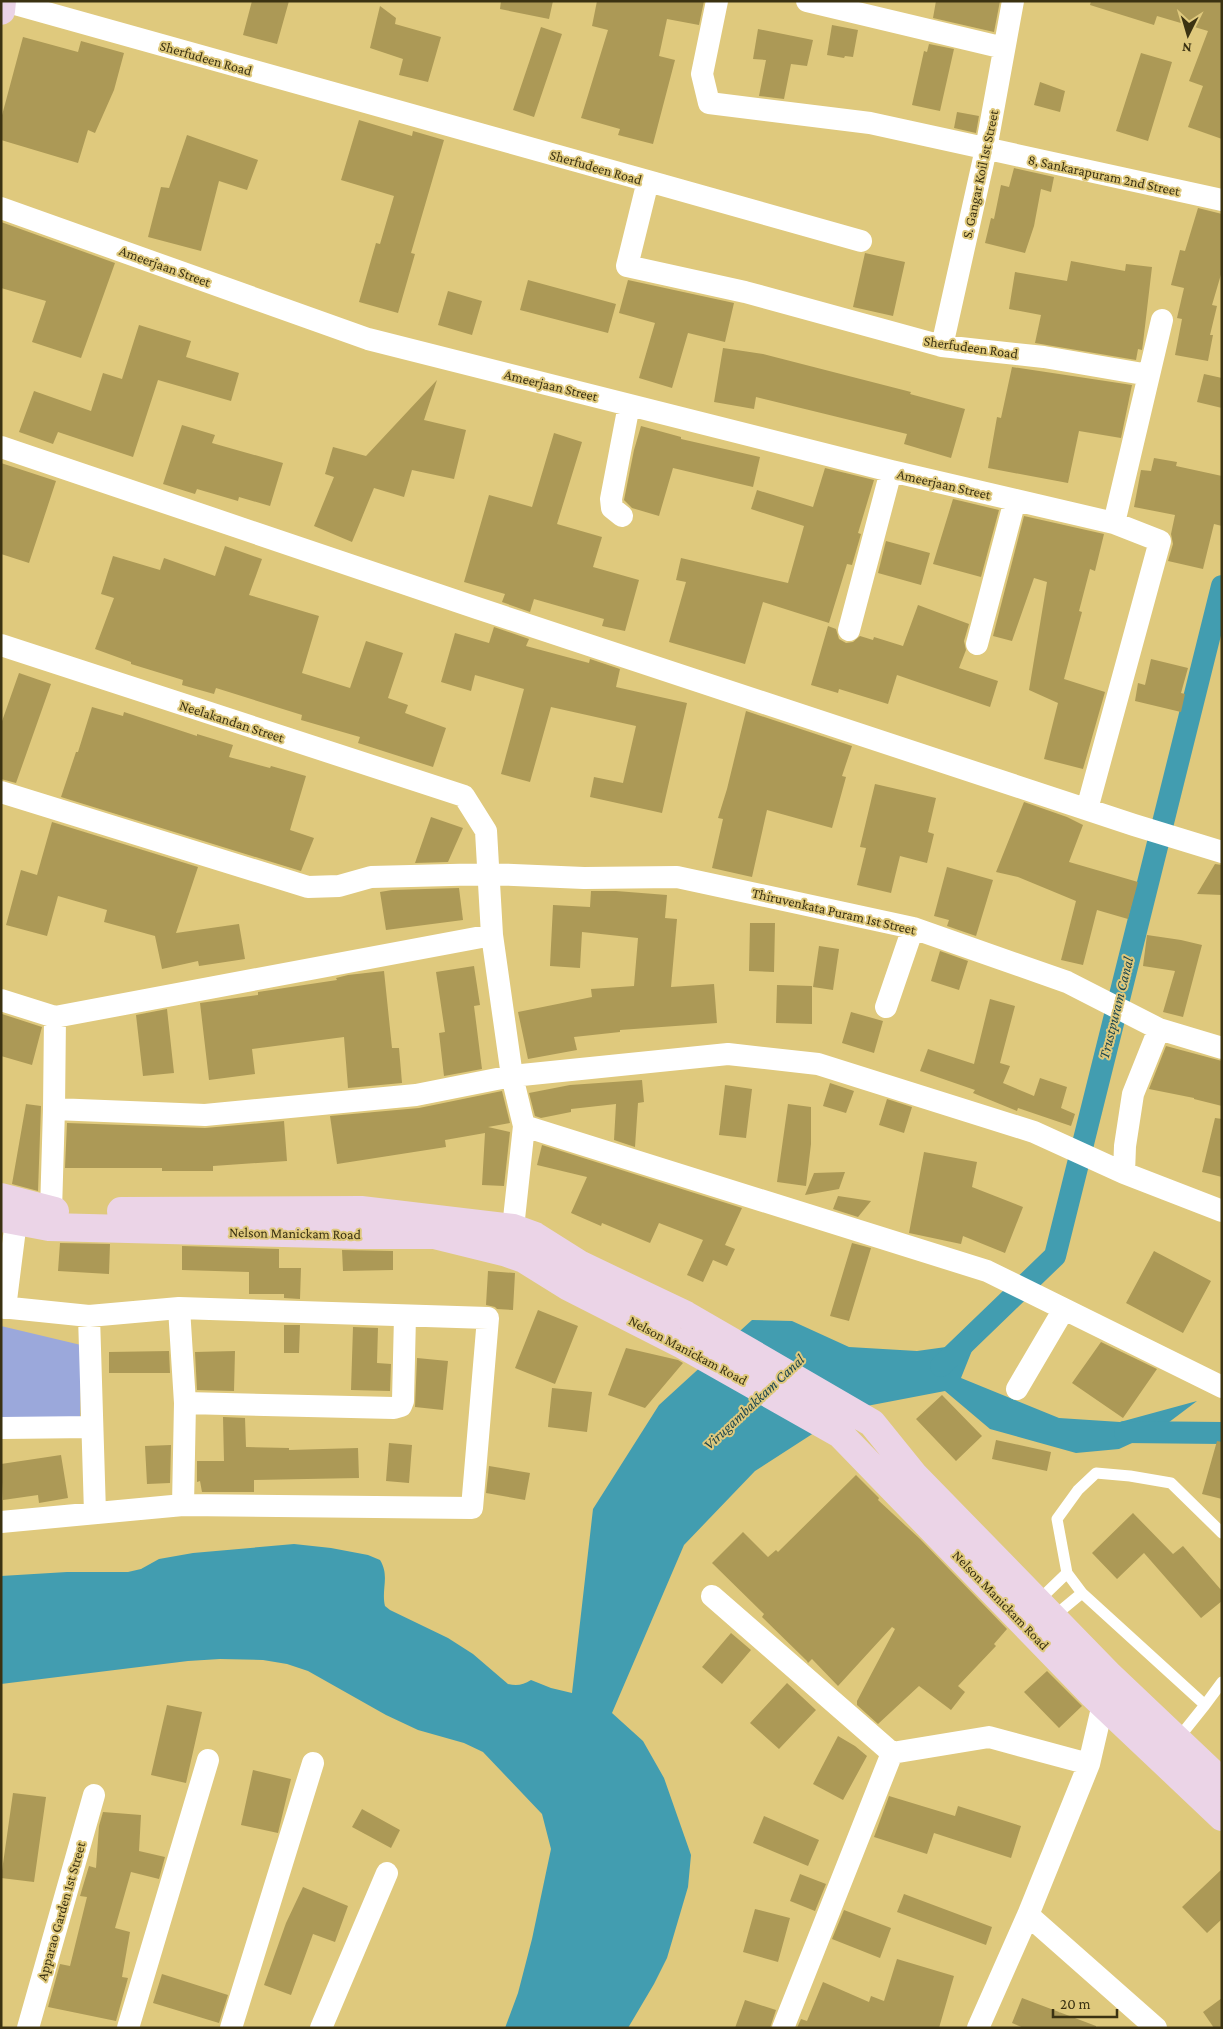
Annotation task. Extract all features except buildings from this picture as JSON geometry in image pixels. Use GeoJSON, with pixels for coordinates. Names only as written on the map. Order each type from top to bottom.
{"type":"FeatureCollection","features":[{"type":"Feature","properties":{"kind":"main road"},"geometry":{"type":"LineString","coordinates":[[1,11],[3,1]]}},
{"type":"Feature","properties":{"kind":"main road","name":"Nelson Manickam Road"},"geometry":{"type":"LineString","coordinates":[[1,1197],[51,1211],[361,1210],[513,1228],[535,1236],[581,1265],[686,1315],[872,1423],[914,1475],[1110,1676],[1222,1782]]}},
{"type":"Feature","properties":{"kind":"main road","name":"Nelson Manickam Road"},"geometry":{"type":"LineString","coordinates":[[9,1220],[49,1227],[360,1235],[434,1235],[507,1252],[524,1259],[569,1287],[683,1345],[840,1434],[1103,1704],[1220,1812]]}},
{"type":"Feature","properties":{"kind":"street","name":"Sherfudeen Road"},"geometry":{"type":"LineString","coordinates":[[3,1],[648,181],[627,266],[745,292],[942,346],[1044,356],[1149,375]]}},
{"type":"Feature","properties":{"kind":"street","name":"8, Sankarapuram 2nd Street"},"geometry":{"type":"LineString","coordinates":[[717,1],[702,74],[709,103],[870,123],[1222,200]]}},
{"type":"Feature","properties":{"kind":"street"},"geometry":{"type":"LineString","coordinates":[[807,1],[1004,48]]}},
{"type":"Feature","properties":{"kind":"street","name":"S. Gangar Koil 1st Street"},"geometry":{"type":"LineString","coordinates":[[942,346],[986,149],[1013,1]]}},
{"type":"Feature","properties":{"kind":"street"},"geometry":{"type":"LineString","coordinates":[[648,181],[861,241]]}},
{"type":"Feature","properties":{"kind":"street","name":"Ameerjaan Street"},"geometry":{"type":"LineString","coordinates":[[1,208],[368,339],[891,471],[1114,523],[1160,540],[1087,810]]}},
{"type":"Feature","properties":{"kind":"street"},"geometry":{"type":"LineString","coordinates":[[1114,523],[1162,320]]}},
{"type":"Feature","properties":{"kind":"street"},"geometry":{"type":"LineString","coordinates":[[622,516],[612,508],[611,499],[630,405]]}},
{"type":"Feature","properties":{"kind":"street"},"geometry":{"type":"LineString","coordinates":[[1,447],[467,605],[1087,810],[1222,852]]}},
{"type":"Feature","properties":{"kind":"street"},"geometry":{"type":"LineString","coordinates":[[849,630],[891,471]]}},
{"type":"Feature","properties":{"kind":"street"},"geometry":{"type":"LineString","coordinates":[[977,644],[1015,500]]}},
{"type":"Feature","properties":{"kind":"street","name":"Neelakandan Street"},"geometry":{"type":"LineString","coordinates":[[1,645],[464,796],[486,831],[490,874]]}},
{"type":"Feature","properties":{"kind":"street","name":"Thiruvenkata Puram 1st Street"},"geometry":{"type":"LineString","coordinates":[[1,792],[308,887],[339,886],[371,877],[490,874],[584,878],[677,877],[913,928],[1067,982],[1159,1029],[1222,1048]]}},
{"type":"Feature","properties":{"kind":"street"},"geometry":{"type":"LineString","coordinates":[[490,874],[492,935],[512,1076],[524,1126],[513,1228]]}},
{"type":"Feature","properties":{"kind":"street"},"geometry":{"type":"LineString","coordinates":[[886,1007],[913,928]]}},
{"type":"Feature","properties":{"kind":"street"},"geometry":{"type":"LineString","coordinates":[[1,1000],[55,1017],[492,935]]}},
{"type":"Feature","properties":{"kind":"street"},"geometry":{"type":"LineString","coordinates":[[51,1211],[55,1017]]}},
{"type":"Feature","properties":{"kind":"street"},"geometry":{"type":"LineString","coordinates":[[1124,1174],[1124,1146],[1133,1094],[1159,1029]]}},
{"type":"Feature","properties":{"kind":"street"},"geometry":{"type":"LineString","coordinates":[[54,1109],[205,1115],[416,1095],[512,1076],[728,1054],[818,1064],[1034,1132],[1124,1174],[1222,1211]]}},
{"type":"Feature","properties":{"kind":"street"},"geometry":{"type":"LineString","coordinates":[[524,1126],[987,1271],[1222,1387]]}},
{"type":"Feature","properties":{"kind":"street"},"geometry":{"type":"LineString","coordinates":[[1,1522],[183,1505],[472,1508],[488,1318],[179,1308],[89,1316],[3,1308],[9,1220]]}},
{"type":"Feature","properties":{"kind":"street"},"geometry":{"type":"LineString","coordinates":[[179,1308],[185,1404],[183,1505]]}},
{"type":"Feature","properties":{"kind":"street"},"geometry":{"type":"LineString","coordinates":[[1017,1389],[1064,1309]]}},
{"type":"Feature","properties":{"kind":"street"},"geometry":{"type":"LineString","coordinates":[[89,1316],[94,1513]]}},
{"type":"Feature","properties":{"kind":"street"},"geometry":{"type":"LineString","coordinates":[[185,1404],[394,1408],[401,1406],[403,1401],[405,1316]]}},
{"type":"Feature","properties":{"kind":"street"},"geometry":{"type":"LineString","coordinates":[[1,1428],[92,1427]]}},
{"type":"Feature","properties":{"kind":"street"},"geometry":{"type":"LineString","coordinates":[[712,1596],[892,1753]]}},
{"type":"Feature","properties":{"kind":"street"},"geometry":{"type":"LineString","coordinates":[[978,2028],[1028,1915],[1089,1764],[1110,1676]]}},
{"type":"Feature","properties":{"kind":"street"},"geometry":{"type":"LineString","coordinates":[[892,1753],[990,1737],[1089,1764]]}},
{"type":"Feature","properties":{"kind":"street"},"geometry":{"type":"LineString","coordinates":[[783,2028],[892,1753]]}},
{"type":"Feature","properties":{"kind":"street"},"geometry":{"type":"LineString","coordinates":[[128,2028],[208,1760]]}},
{"type":"Feature","properties":{"kind":"street"},"geometry":{"type":"LineString","coordinates":[[231,2028],[313,1763]]}},
{"type":"Feature","properties":{"kind":"street","name":"Apparao Garden 1st Street"},"geometry":{"type":"LineString","coordinates":[[28,2028],[94,1795]]}},
{"type":"Feature","properties":{"kind":"street"},"geometry":{"type":"LineString","coordinates":[[321,2028],[387,1873]]}},
{"type":"Feature","properties":{"kind":"street"},"geometry":{"type":"LineString","coordinates":[[1028,1915],[1156,2028]]}},
{"type":"Feature","properties":{"kind":"lane"},"geometry":{"type":"LineString","coordinates":[[1205,1704],[1082,1593],[1067,1573],[1057,1519],[1078,1490],[1096,1473],[1130,1476],[1171,1484],[1222,1533]]}},
{"type":"Feature","properties":{"kind":"lane"},"geometry":{"type":"LineString","coordinates":[[1045,1609],[1067,1573]]}},
{"type":"Feature","properties":{"kind":"lane"},"geometry":{"type":"LineString","coordinates":[[1045,1609],[1082,1593]]}},
{"type":"Feature","properties":{"kind":"lane"},"geometry":{"type":"LineString","coordinates":[[1177,1740],[1222,1682]]}},
{"type":"Feature","properties":{"kind":"shaded area"},"geometry":{"type":"Polygon","coordinates":[[[1,1326],[81,1345],[80,1426],[1,1425],[1,1326]]]}},
{"type":"Feature","properties":{"kind":"water"},"geometry":{"type":"Polygon","coordinates":[[[752,1320],[792,1321],[849,1347],[917,1351],[975,1343],[961,1378],[1059,1418],[1120,1422],[1197,1401],[1156,1432],[1119,1449],[1076,1453],[990,1429],[945,1391],[851,1409],[755,1471],[684,1545],[612,1713],[643,1741],[664,1778],[691,1855],[688,1887],[667,1958],[628,2028],[505,2028],[518,1993],[532,1939],[551,1849],[542,1814],[483,1752],[464,1743],[418,1730],[386,1715],[308,1671],[287,1664],[263,1660],[220,1659],[188,1661],[1,1684],[1,1576],[67,1572],[128,1572],[141,1569],[159,1559],[193,1553],[294,1544],[331,1548],[368,1555],[380,1560],[385,1577],[385,1606],[390,1610],[448,1638],[473,1654],[508,1684],[520,1685],[531,1680],[551,1688],[572,1693],[593,1509],[659,1405],[752,1320]]]}},
{"type":"Feature","properties":{"kind":"waterway","name":"Trustpuram Canal"},"geometry":{"type":"LineString","coordinates":[[941,1366],[1055,1256],[1222,586]]}},
{"type":"Feature","properties":{"kind":"waterway","name":"Virugambakkam Canal"},"geometry":{"type":"LineString","coordinates":[[1125,1432],[1222,1433]]}}]}
